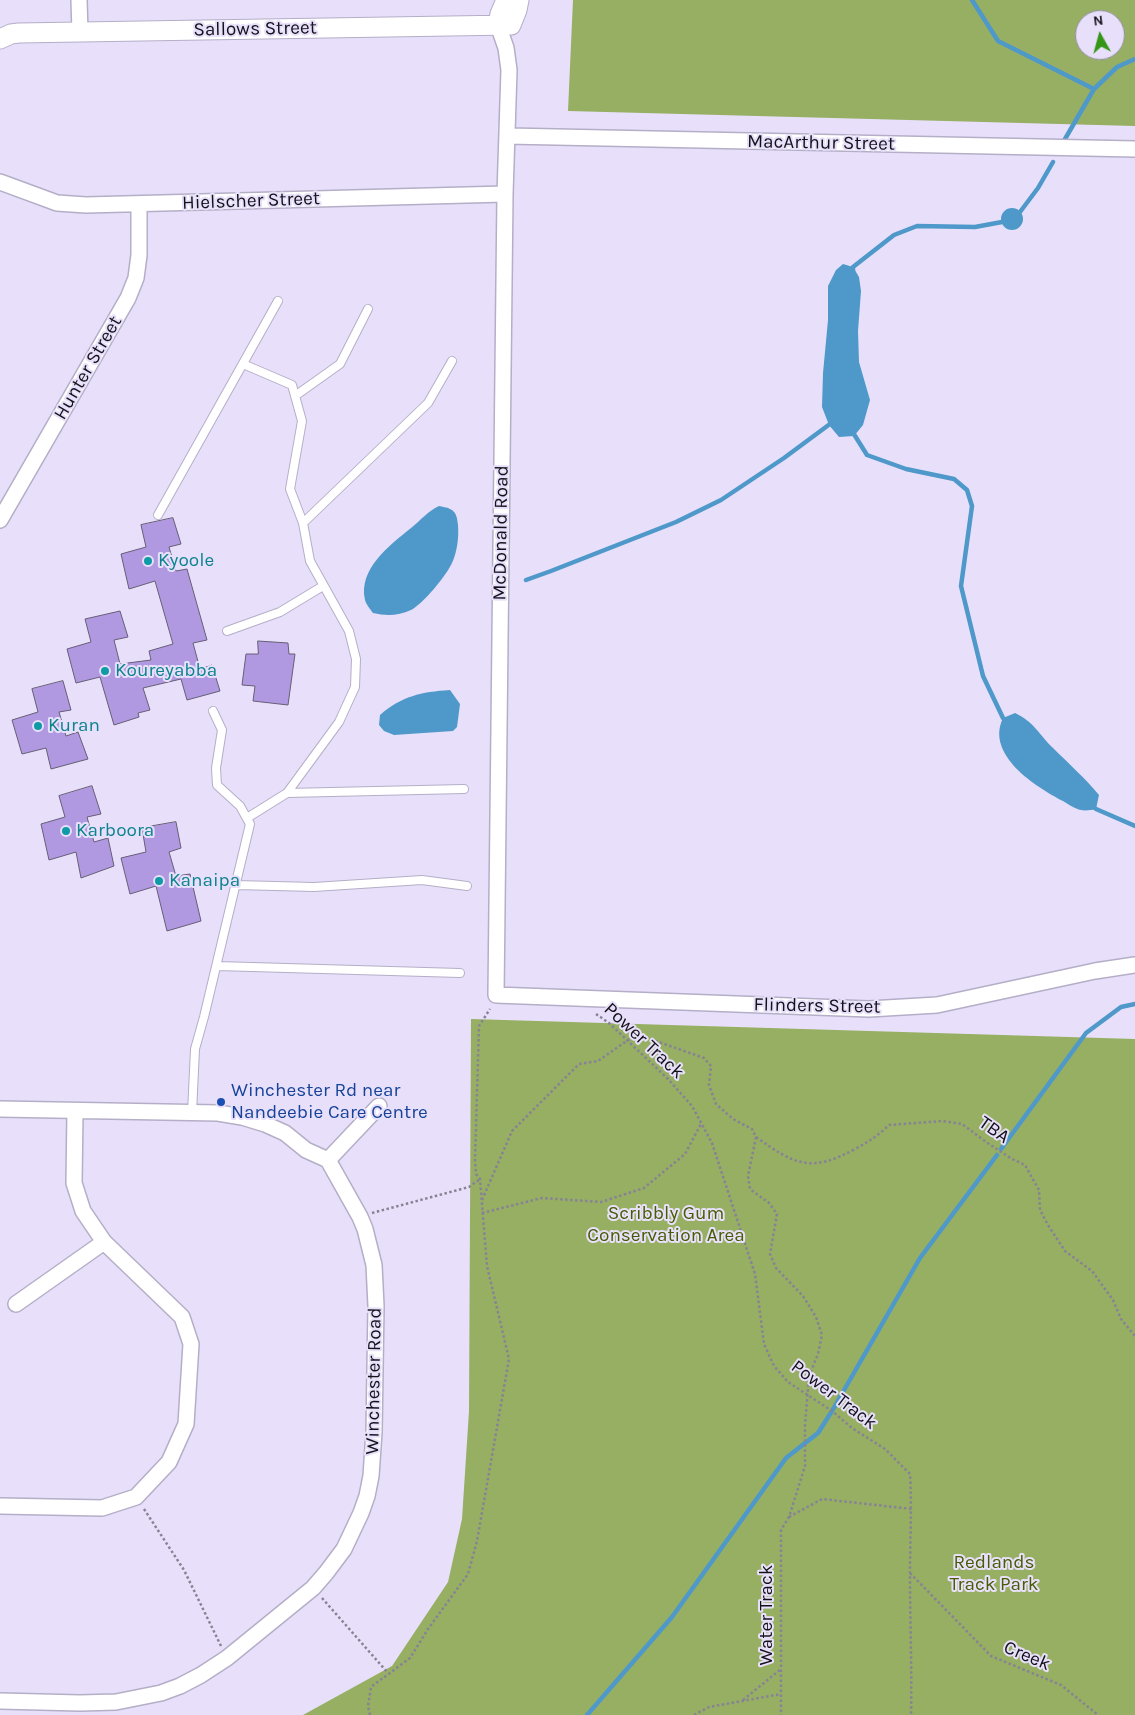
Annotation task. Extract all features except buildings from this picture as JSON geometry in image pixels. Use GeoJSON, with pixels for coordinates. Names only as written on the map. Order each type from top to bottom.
{"type":"FeatureCollection","features":[{"type":"Feature","properties":{"kind":"street"},"geometry":{"type":"LineString","coordinates":[[79,0],[80,32]]}},
{"type":"Feature","properties":{"kind":"street"},"geometry":{"type":"LineString","coordinates":[[506,0],[500,14],[504,25],[517,10],[519,0]]}},
{"type":"Feature","properties":{"kind":"street","name":"Sallows Street"},"geometry":{"type":"LineString","coordinates":[[0,39],[19,33],[504,25]]}},
{"type":"Feature","properties":{"kind":"street","name":"McDonald Road"},"geometry":{"type":"LineString","coordinates":[[496,995],[505,194],[509,70],[504,25]]}},
{"type":"Feature","properties":{"kind":"street","name":"MacArthur Street"},"geometry":{"type":"LineString","coordinates":[[508,136],[1135,150]]}},
{"type":"Feature","properties":{"kind":"street","name":"Hielscher Street"},"geometry":{"type":"LineString","coordinates":[[0,182],[57,203],[86,205],[505,194]]}},
{"type":"Feature","properties":{"kind":"street","name":"Hunter Street"},"geometry":{"type":"LineString","coordinates":[[0,520],[134,285],[139,255],[139,205]]}},
{"type":"Feature","properties":{"kind":"street","name":"Flinders Street"},"geometry":{"type":"LineString","coordinates":[[496,995],[869,1009],[937,1005],[1095,971],[1135,965]]}},
{"type":"Feature","properties":{"kind":"street"},"geometry":{"type":"LineString","coordinates":[[0,1109],[218,1113],[242,1117],[265,1124],[285,1133],[306,1150],[328,1160],[379,1106]]}},
{"type":"Feature","properties":{"kind":"street"},"geometry":{"type":"LineString","coordinates":[[0,1506],[102,1508],[136,1497],[169,1462],[186,1424],[190,1344],[182,1317],[104,1242],[83,1211],[74,1183],[75,1111]]}},
{"type":"Feature","properties":{"kind":"street","name":"Winchester Road"},"geometry":{"type":"LineString","coordinates":[[0,1701],[116,1702],[140,1699],[180,1686],[227,1658],[313,1588],[344,1549],[367,1496],[371,1476],[374,1422],[376,1286],[374,1265],[360,1217],[328,1160]]}},
{"type":"Feature","properties":{"kind":"street"},"geometry":{"type":"LineString","coordinates":[[16,1304],[104,1242]]}},
{"type":"Feature","properties":{"kind":"lane"},"geometry":{"type":"LineString","coordinates":[[158,515],[278,301]]}},
{"type":"Feature","properties":{"kind":"lane"},"geometry":{"type":"LineString","coordinates":[[294,396],[340,364],[368,309]]}},
{"type":"Feature","properties":{"kind":"lane"},"geometry":{"type":"LineString","coordinates":[[303,523],[428,403],[452,361]]}},
{"type":"Feature","properties":{"kind":"lane"},"geometry":{"type":"LineString","coordinates":[[243,364],[292,385],[302,422],[290,489],[303,523],[310,561],[322,586],[350,631],[356,659],[355,687],[339,722],[287,793],[247,818]]}},
{"type":"Feature","properties":{"kind":"lane"},"geometry":{"type":"LineString","coordinates":[[227,632],[280,612],[322,586]]}},
{"type":"Feature","properties":{"kind":"lane"},"geometry":{"type":"LineString","coordinates":[[192,1112],[195,1049],[217,966],[250,824],[240,806],[217,785],[216,768],[222,730],[213,710]]}},
{"type":"Feature","properties":{"kind":"lane"},"geometry":{"type":"LineString","coordinates":[[287,793],[464,789]]}},
{"type":"Feature","properties":{"kind":"lane"},"geometry":{"type":"LineString","coordinates":[[236,885],[314,887],[422,880],[467,886]]}},
{"type":"Feature","properties":{"kind":"lane"},"geometry":{"type":"LineString","coordinates":[[217,966],[460,973]]}},
{"type":"Feature","properties":{"kind":"path"},"geometry":{"type":"LineString","coordinates":[[370,1715],[368,1706],[370,1687],[410,1658],[428,1629],[468,1574],[477,1541],[508,1359],[487,1266],[480,1179],[476,1174],[475,1160],[479,1026],[490,1010],[496,995]]}},
{"type":"Feature","properties":{"kind":"path","name":"Power Track"},"geometry":{"type":"LineString","coordinates":[[575,998],[609,1023],[628,1040],[668,1079],[692,1106],[712,1143],[755,1274],[764,1344],[774,1366],[788,1382],[885,1449],[910,1474],[912,1509],[910,1573],[912,1715]]}},
{"type":"Feature","properties":{"kind":"path","name":"TBA"},"geometry":{"type":"LineString","coordinates":[[628,1040],[639,1034],[704,1058],[710,1066],[708,1085],[716,1104],[733,1119],[752,1129],[756,1138],[781,1155],[796,1161],[821,1164],[836,1160],[879,1136],[889,1125],[942,1121],[962,1124],[1005,1155],[1025,1165],[1039,1190],[1040,1210],[1048,1225],[1065,1251],[1092,1271],[1114,1300],[1121,1319],[1135,1336]]}},
{"type":"Feature","properties":{"kind":"path"},"geometry":{"type":"LineString","coordinates":[[482,1200],[512,1130],[579,1064],[598,1061],[628,1040]]}},
{"type":"Feature","properties":{"kind":"path"},"geometry":{"type":"LineString","coordinates":[[482,1212],[542,1198],[601,1202],[644,1188],[685,1154],[701,1124]]}},
{"type":"Feature","properties":{"kind":"path","name":"Water Track"},"geometry":{"type":"LineString","coordinates":[[756,1138],[748,1176],[750,1189],[769,1203],[777,1214],[770,1254],[776,1268],[803,1296],[816,1317],[822,1335],[818,1354],[809,1376],[805,1426],[805,1466],[789,1517],[781,1530],[781,1715]]}},
{"type":"Feature","properties":{"kind":"path"},"geometry":{"type":"LineString","coordinates":[[360,1217],[469,1187],[480,1179]]}},
{"type":"Feature","properties":{"kind":"path"},"geometry":{"type":"LineString","coordinates":[[136,1497],[184,1570],[227,1658]]}},
{"type":"Feature","properties":{"kind":"path"},"geometry":{"type":"LineString","coordinates":[[789,1517],[822,1498],[912,1509]]}},
{"type":"Feature","properties":{"kind":"path","name":"Creek"},"geometry":{"type":"LineString","coordinates":[[910,1573],[991,1656],[1061,1686],[1098,1715]]}},
{"type":"Feature","properties":{"kind":"path"},"geometry":{"type":"LineString","coordinates":[[313,1588],[388,1673]]}},
{"type":"Feature","properties":{"kind":"path"},"geometry":{"type":"LineString","coordinates":[[742,1701],[781,1669]]}},
{"type":"Feature","properties":{"kind":"path"},"geometry":{"type":"LineString","coordinates":[[694,1715],[709,1707],[781,1694]]}},
{"type":"Feature","properties":{"kind":"green space"},"geometry":{"type":"Polygon","coordinates":[[[573,0],[1135,0],[1135,126],[568,111],[573,0]]]}},
{"type":"Feature","properties":{"kind":"green space"},"geometry":{"type":"Polygon","coordinates":[[[471,1019],[1135,1039],[1135,1715],[303,1715],[392,1666],[448,1582],[462,1519],[469,1411],[471,1019]]]}},
{"type":"Feature","properties":{"kind":"water"},"geometry":{"type":"Polygon","coordinates":[[[1012,208],[1020,211],[1023,219],[1020,227],[1012,230],[1004,227],[1001,219],[1004,211],[1012,208]]]}},
{"type":"Feature","properties":{"kind":"water"},"geometry":{"type":"Polygon","coordinates":[[[843,264],[853,267],[859,277],[861,291],[858,331],[859,362],[870,400],[863,425],[854,436],[839,437],[829,425],[822,407],[828,320],[828,286],[836,270],[843,264]]]}},
{"type":"Feature","properties":{"kind":"water"},"geometry":{"type":"Polygon","coordinates":[[[439,506],[452,510],[457,520],[457,545],[454,559],[449,569],[428,596],[411,610],[392,615],[373,613],[366,602],[364,589],[366,578],[371,568],[385,550],[428,513],[439,506]]]}},
{"type":"Feature","properties":{"kind":"water"},"geometry":{"type":"Polygon","coordinates":[[[450,690],[460,704],[457,727],[453,731],[394,735],[384,731],[379,725],[380,715],[404,699],[430,692],[450,690]]]}},
{"type":"Feature","properties":{"kind":"water"},"geometry":{"type":"Polygon","coordinates":[[[1015,713],[1031,724],[1099,795],[1096,809],[1083,810],[1074,808],[1040,787],[1016,768],[1007,757],[1001,745],[999,732],[1003,718],[1015,713]]]}},
{"type":"Feature","properties":{"kind":"waterway"},"geometry":{"type":"LineString","coordinates":[[972,0],[998,41],[1094,89]]}},
{"type":"Feature","properties":{"kind":"waterway"},"geometry":{"type":"LineString","coordinates":[[1065,139],[1094,89],[1117,67],[1135,59]]}},
{"type":"Feature","properties":{"kind":"waterway"},"geometry":{"type":"LineString","coordinates":[[1017,214],[1038,188],[1053,162]]}},
{"type":"Feature","properties":{"kind":"waterway"},"geometry":{"type":"LineString","coordinates":[[853,273],[853,267],[894,235],[917,226],[975,227],[1006,220]]}},
{"type":"Feature","properties":{"kind":"waterway"},"geometry":{"type":"LineString","coordinates":[[526,580],[676,522],[721,500],[784,458],[834,421]]}},
{"type":"Feature","properties":{"kind":"waterway"},"geometry":{"type":"LineString","coordinates":[[852,431],[867,455],[906,469],[954,479],[967,490],[972,506],[961,586],[983,676],[1003,718],[1008,722]]}},
{"type":"Feature","properties":{"kind":"waterway"},"geometry":{"type":"LineString","coordinates":[[1093,807],[1135,826]]}},
{"type":"Feature","properties":{"kind":"waterway"},"geometry":{"type":"LineString","coordinates":[[1001,1149],[1086,1033],[1121,1007],[1135,1004]]}},
{"type":"Feature","properties":{"kind":"waterway"},"geometry":{"type":"LineString","coordinates":[[587,1715],[672,1617],[786,1458],[818,1433],[920,1258],[997,1155]]}},
{"type":"Feature","properties":{"kind":"place","name":"Kyoole"},"geometry":{"type":"Point","coordinates":[148,561]}},
{"type":"Feature","properties":{"kind":"place","name":"Koureyabba"},"geometry":{"type":"Point","coordinates":[105,671]}},
{"type":"Feature","properties":{"kind":"place","name":"Kuran"},"geometry":{"type":"Point","coordinates":[38,726]}},
{"type":"Feature","properties":{"kind":"place","name":"Karboora"},"geometry":{"type":"Point","coordinates":[66,831]}},
{"type":"Feature","properties":{"kind":"place","name":"Kanaipa"},"geometry":{"type":"Point","coordinates":[159,881]}},
{"type":"Feature","properties":{"kind":"place","name":"Winchester Rd near Nandeebie Care Centre"},"geometry":{"type":"Point","coordinates":[221,1102]}},
{"type":"Feature","properties":{"kind":"park label","name":"Scribbly Gum Conservation Area"},"geometry":{"type":"Point","coordinates":[666,1225]}},
{"type":"Feature","properties":{"kind":"park label","name":"Redlands Track Park"},"geometry":{"type":"Point","coordinates":[994,1574]}}]}
